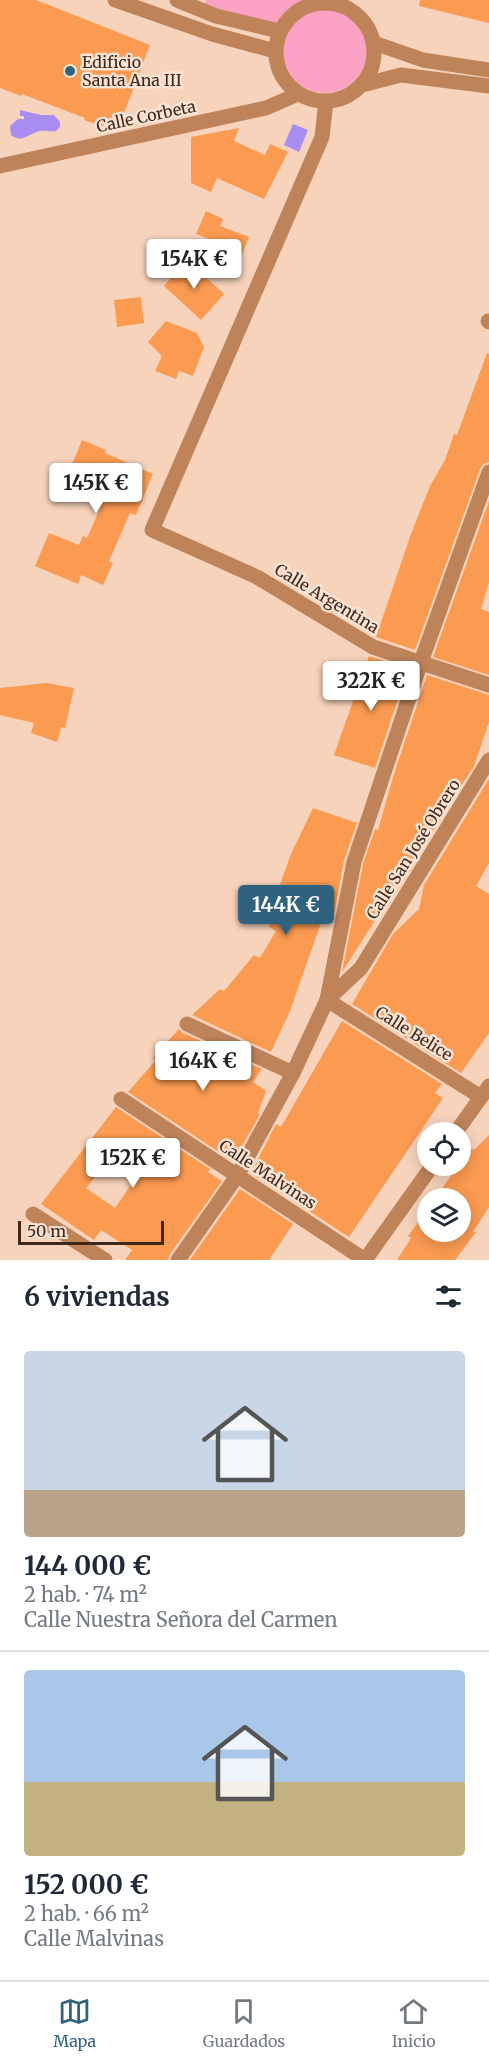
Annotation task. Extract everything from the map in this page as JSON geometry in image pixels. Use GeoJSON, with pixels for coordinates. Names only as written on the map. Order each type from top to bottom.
{"type":"FeatureCollection","features":[{"type":"Feature","properties":{"kind":"street"},"geometry":{"type":"LineString","coordinates":[[115,0],[212,34],[275,51]]}},
{"type":"Feature","properties":{"kind":"street"},"geometry":{"type":"LineString","coordinates":[[177,0],[216,16],[279,31]]}},
{"type":"Feature","properties":{"kind":"street"},"geometry":{"type":"LineString","coordinates":[[362,86],[372,66],[374,43],[369,28],[359,15],[345,6],[329,1],[314,3],[299,9],[288,19],[279,31],[275,51],[278,68],[286,82],[298,94],[311,99],[326,101],[339,99],[362,86],[401,75],[489,86]]}},
{"type":"Feature","properties":{"kind":"street"},"geometry":{"type":"LineString","coordinates":[[374,43],[423,60],[489,70]]}},
{"type":"Feature","properties":{"kind":"street","name":"Calle Corbeta"},"geometry":{"type":"LineString","coordinates":[[0,166],[266,108],[298,94]]}},
{"type":"Feature","properties":{"kind":"street","name":"Calle Argentina"},"geometry":{"type":"LineString","coordinates":[[326,101],[322,137],[152,530],[257,577],[373,647],[489,685]]}},
{"type":"Feature","properties":{"kind":"street"},"geometry":{"type":"LineString","coordinates":[[327,1000],[354,862],[421,662],[489,472]]}},
{"type":"Feature","properties":{"kind":"street","name":"Calle San José Obrero"},"geometry":{"type":"LineString","coordinates":[[178,1260],[237,1176],[293,1073],[327,1000],[361,968],[489,760]]}},
{"type":"Feature","properties":{"kind":"street","name":"Calle Belice"},"geometry":{"type":"LineString","coordinates":[[327,1000],[485,1092]]}},
{"type":"Feature","properties":{"kind":"street"},"geometry":{"type":"LineString","coordinates":[[187,1024],[293,1073]]}},
{"type":"Feature","properties":{"kind":"street"},"geometry":{"type":"LineString","coordinates":[[463,1122],[485,1092]]}},
{"type":"Feature","properties":{"kind":"street","name":"Calle Malvinas"},"geometry":{"type":"LineString","coordinates":[[121,1099],[365,1260]]}},
{"type":"Feature","properties":{"kind":"street"},"geometry":{"type":"LineString","coordinates":[[365,1260],[425,1176]]}},
{"type":"Feature","properties":{"kind":"street"},"geometry":{"type":"LineString","coordinates":[[33,1214],[105,1260]]}},
{"type":"Feature","properties":{"kind":"shaded area"},"geometry":{"type":"Polygon","coordinates":[[[206,0],[329,0],[329,2],[313,4],[300,9],[279,31],[203,10],[206,0]]]}},
{"type":"Feature","properties":{"kind":"shaded area"},"geometry":{"type":"Polygon","coordinates":[[[325,9],[341,12],[355,21],[364,35],[367,51],[364,67],[355,81],[341,90],[325,93],[309,90],[295,81],[286,67],[283,51],[286,35],[295,21],[309,12],[325,9]]]}},
{"type":"Feature","properties":{"kind":"shaded area"},"geometry":{"type":"Polygon","coordinates":[[[20,110],[41,115],[54,115],[60,122],[60,127],[56,131],[40,131],[22,138],[15,137],[11,135],[10,126],[18,119],[24,119],[24,116],[20,116],[20,110]]]}},
{"type":"Feature","properties":{"kind":"shaded area"},"geometry":{"type":"Polygon","coordinates":[[[293,124],[308,130],[299,152],[284,145],[293,124]]]}},
{"type":"Feature","properties":{"kind":"building","name":"Edificio Santa Ana III"},"geometry":{"type":"Polygon","coordinates":[[[0,0],[36,0],[150,45],[121,121],[101,126],[22,94],[21,96],[0,88],[0,0]]]}},
{"type":"Feature","properties":{"kind":"building"},"geometry":{"type":"Polygon","coordinates":[[[420,0],[489,0],[489,23],[419,6],[420,0]]]}},
{"type":"Feature","properties":{"kind":"building"},"geometry":{"type":"Polygon","coordinates":[[[239,128],[234,141],[265,155],[270,144],[288,152],[264,199],[217,178],[211,192],[191,183],[191,137],[239,128]]]}},
{"type":"Feature","properties":{"kind":"building"},"geometry":{"type":"Polygon","coordinates":[[[206,211],[223,219],[220,226],[249,237],[235,272],[209,261],[217,242],[196,234],[206,211]]]}},
{"type":"Feature","properties":{"kind":"building"},"geometry":{"type":"Polygon","coordinates":[[[187,260],[224,294],[201,320],[164,286],[187,260]]]}},
{"type":"Feature","properties":{"kind":"building"},"geometry":{"type":"Polygon","coordinates":[[[141,297],[144,323],[117,327],[114,300],[141,297]]]}},
{"type":"Feature","properties":{"kind":"building"},"geometry":{"type":"Polygon","coordinates":[[[166,321],[197,333],[204,347],[193,376],[179,371],[176,379],[155,371],[162,356],[148,342],[166,321]]]}},
{"type":"Feature","properties":{"kind":"building"},"geometry":{"type":"Polygon","coordinates":[[[487,353],[489,354],[489,462],[483,464],[480,469],[415,650],[376,637],[411,534],[430,486],[445,460],[454,434],[457,435],[487,353]]]}},
{"type":"Feature","properties":{"kind":"building"},"geometry":{"type":"Polygon","coordinates":[[[82,440],[153,474],[136,515],[130,513],[109,561],[113,563],[103,585],[81,575],[78,584],[35,566],[49,533],[79,545],[83,536],[87,538],[101,506],[62,489],[82,440]]]}},
{"type":"Feature","properties":{"kind":"building"},"geometry":{"type":"Polygon","coordinates":[[[489,501],[489,582],[481,609],[489,612],[489,675],[433,657],[489,501]]]}},
{"type":"Feature","properties":{"kind":"building"},"geometry":{"type":"Polygon","coordinates":[[[369,656],[408,669],[375,768],[334,755],[369,656]]]}},
{"type":"Feature","properties":{"kind":"building"},"geometry":{"type":"Polygon","coordinates":[[[427,675],[489,695],[489,722],[474,766],[342,972],[363,864],[375,829],[378,830],[427,675]]]}},
{"type":"Feature","properties":{"kind":"building"},"geometry":{"type":"Polygon","coordinates":[[[46,683],[74,688],[65,728],[61,727],[57,742],[31,733],[34,723],[0,715],[0,688],[46,683]]]}},
{"type":"Feature","properties":{"kind":"building"},"geometry":{"type":"Polygon","coordinates":[[[489,779],[489,863],[476,886],[489,894],[489,1033],[461,1073],[352,1004],[393,934],[419,909],[424,885],[489,779]]]}},
{"type":"Feature","properties":{"kind":"building"},"geometry":{"type":"Polygon","coordinates":[[[313,808],[357,823],[344,860],[333,920],[323,917],[290,1011],[271,1052],[192,1015],[220,989],[224,991],[254,955],[260,958],[276,931],[269,927],[283,901],[275,898],[291,854],[313,808]]]}},
{"type":"Feature","properties":{"kind":"building"},"geometry":{"type":"Polygon","coordinates":[[[342,1021],[442,1084],[435,1093],[443,1098],[427,1122],[417,1122],[417,1136],[349,1237],[251,1173],[276,1124],[281,1127],[342,1021]]]}},
{"type":"Feature","properties":{"kind":"building"},"geometry":{"type":"Polygon","coordinates":[[[179,1029],[183,1033],[262,1069],[253,1082],[266,1091],[258,1113],[260,1114],[237,1155],[226,1149],[222,1154],[128,1092],[156,1060],[153,1058],[179,1029]]]}},
{"type":"Feature","properties":{"kind":"building"},"geometry":{"type":"Polygon","coordinates":[[[116,1107],[210,1169],[208,1172],[222,1181],[168,1260],[125,1260],[132,1250],[101,1230],[94,1240],[41,1204],[116,1107]],[[116,1152],[86,1188],[115,1208],[141,1170],[116,1152]]]}},
{"type":"Feature","properties":{"kind":"building"},"geometry":{"type":"Polygon","coordinates":[[[489,1135],[489,1207],[471,1239],[471,1188],[442,1188],[451,1176],[471,1176],[471,1148],[474,1150],[489,1135]]]}},
{"type":"Feature","properties":{"kind":"building"},"geometry":{"type":"Polygon","coordinates":[[[240,1189],[293,1224],[269,1260],[190,1260],[240,1189]]]}},
{"type":"Feature","properties":{"kind":"building"},"geometry":{"type":"Polygon","coordinates":[[[417,1224],[417,1242],[468,1242],[455,1260],[397,1260],[411,1238],[408,1236],[417,1224]]]}},
{"type":"Feature","properties":{"kind":"place","name":"Edificio Santa Ana III"},"geometry":{"type":"Point","coordinates":[70,71]}}]}
